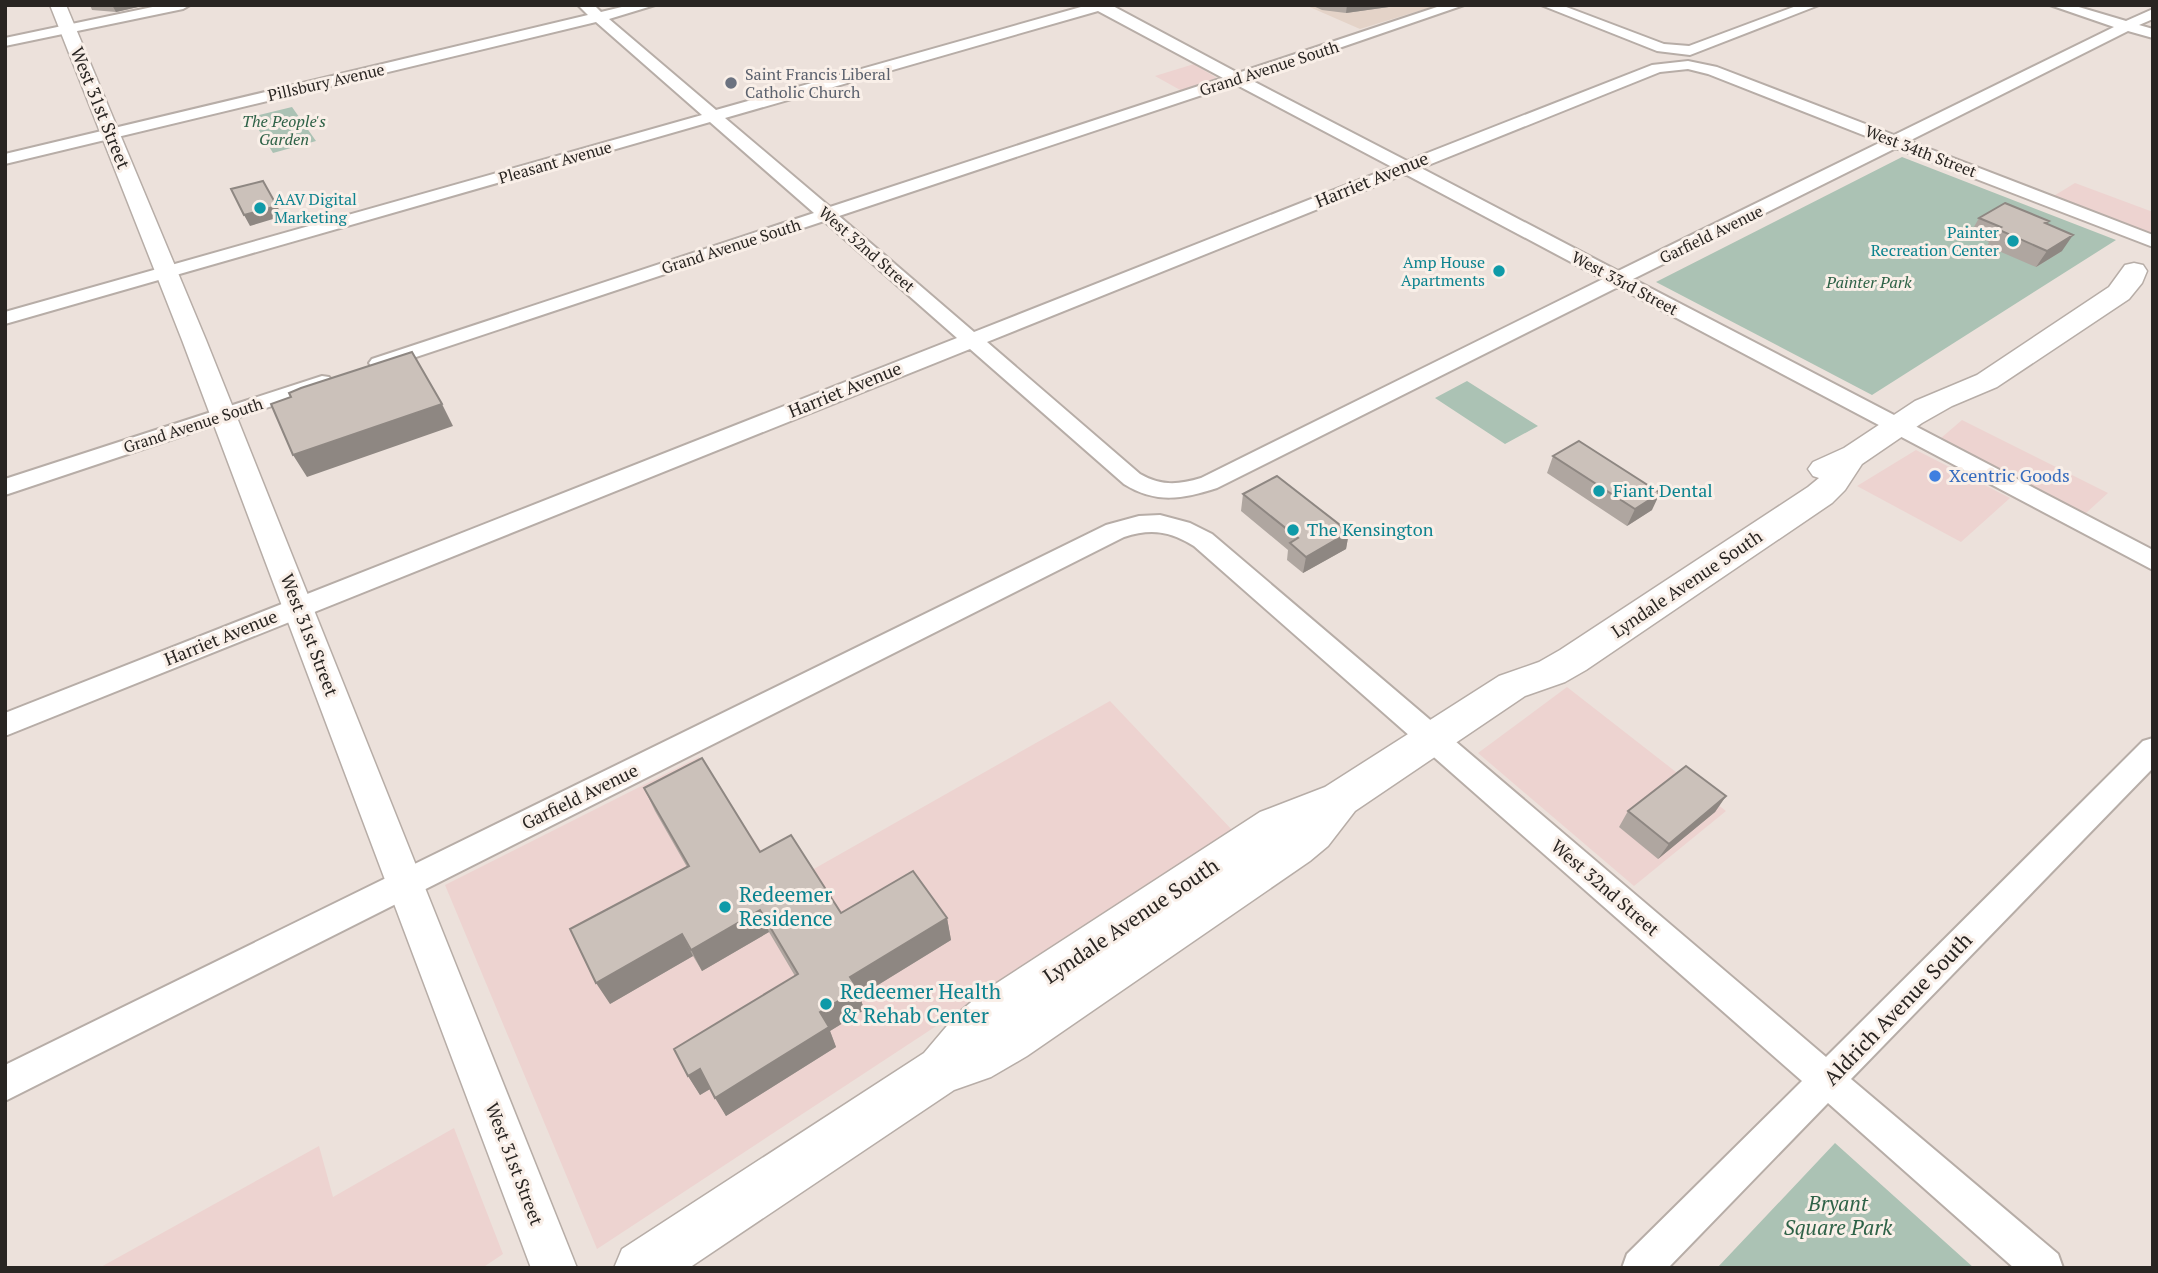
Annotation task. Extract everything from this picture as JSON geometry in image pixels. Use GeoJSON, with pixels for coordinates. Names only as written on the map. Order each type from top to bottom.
{"type":"FeatureCollection","features":[{"type":"Feature","properties":{"kind":"main road","name":"Lyndale Avenue South"},"geometry":{"type":"LineString","coordinates":[[641,1268],[941,1070],[991,1051],[1086,991],[1295,848],[1313,834],[1340,799],[1512,686],[1552,672],[1573,660],[1820,495],[1832,485],[1848,462],[1899,427],[1941,399],[1970,390],[1987,381],[2097,308],[2124,289],[2143,265]]}},
{"type":"Feature","properties":{"kind":"street","name":"West 31st Street"},"geometry":{"type":"LineString","coordinates":[[58,5],[299,607],[554,1268]]}},
{"type":"Feature","properties":{"kind":"street"},"geometry":{"type":"LineString","coordinates":[[5,43],[183,5]]}},
{"type":"Feature","properties":{"kind":"street","name":"Pillsbury Avenue"},"geometry":{"type":"LineString","coordinates":[[5,159],[591,11],[648,5]]}},
{"type":"Feature","properties":{"kind":"street","name":"Grand Avenue South"},"geometry":{"type":"LineString","coordinates":[[359,370],[1457,5]]}},
{"type":"Feature","properties":{"kind":"street","name":"West 34th Street"},"geometry":{"type":"LineString","coordinates":[[1548,5],[2153,242]]}},
{"type":"Feature","properties":{"kind":"street","name":"Harriet Avenue"},"geometry":{"type":"LineString","coordinates":[[5,725],[1812,5]]}},
{"type":"Feature","properties":{"kind":"street"},"geometry":{"type":"LineString","coordinates":[[2057,5],[2153,34]]}},
{"type":"Feature","properties":{"kind":"street","name":"West 33rd Street"},"geometry":{"type":"LineString","coordinates":[[1101,6],[2153,561]]}},
{"type":"Feature","properties":{"kind":"street","name":"Pleasant Avenue"},"geometry":{"type":"LineString","coordinates":[[5,318],[1101,6]]}},
{"type":"Feature","properties":{"kind":"street","name":"West 32nd Street"},"geometry":{"type":"LineString","coordinates":[[591,11],[1132,479],[1152,491]]}},
{"type":"Feature","properties":{"kind":"street","name":"Garfield Avenue"},"geometry":{"type":"LineString","coordinates":[[1152,491],[1171,494],[1209,483],[2153,13]]}},
{"type":"Feature","properties":{"kind":"street","name":"Grand Avenue South"},"geometry":{"type":"LineString","coordinates":[[5,488],[334,378]]}},
{"type":"Feature","properties":{"kind":"street","name":"West 32nd Street"},"geometry":{"type":"LineString","coordinates":[[1159,522],[1184,528],[1203,540],[2044,1268]]}},
{"type":"Feature","properties":{"kind":"street","name":"Garfield Avenue"},"geometry":{"type":"LineString","coordinates":[[5,1084],[1115,531],[1134,524],[1159,522]]}},
{"type":"Feature","properties":{"kind":"street","name":"Aldrich Avenue South"},"geometry":{"type":"LineString","coordinates":[[1641,1268],[2153,749]]}},
{"type":"Feature","properties":{"kind":"shaded area"},"geometry":{"type":"Polygon","coordinates":[[[1305,5],[1438,5],[1360,29],[1305,5]]]}},
{"type":"Feature","properties":{"kind":"shaded area"},"geometry":{"type":"Polygon","coordinates":[[[1194,64],[1220,80],[1182,91],[1155,76],[1194,64]]]}},
{"type":"Feature","properties":{"kind":"shaded area"},"geometry":{"type":"Polygon","coordinates":[[[2075,183],[2153,212],[2153,232],[2143,232],[2052,197],[2075,183]]]}},
{"type":"Feature","properties":{"kind":"shaded area"},"geometry":{"type":"Polygon","coordinates":[[[1962,420],[2108,493],[2085,514],[1941,438],[1962,420]]]}},
{"type":"Feature","properties":{"kind":"shaded area"},"geometry":{"type":"Polygon","coordinates":[[[1916,450],[2010,498],[1961,542],[1857,486],[1916,450]]]}},
{"type":"Feature","properties":{"kind":"shaded area"},"geometry":{"type":"Polygon","coordinates":[[[1567,687],[1726,811],[1634,886],[1478,753],[1567,687]]]}},
{"type":"Feature","properties":{"kind":"shaded area"},"geometry":{"type":"Polygon","coordinates":[[[1110,701],[1233,831],[597,1249],[445,885],[699,757],[770,864],[812,870],[1110,701]]]}},
{"type":"Feature","properties":{"kind":"shaded area"},"geometry":{"type":"Polygon","coordinates":[[[454,1128],[503,1254],[482,1268],[99,1268],[319,1146],[333,1197],[454,1128]]]}},
{"type":"Feature","properties":{"kind":"green space","name":"The People's Garden"},"geometry":{"type":"Polygon","coordinates":[[[292,107],[316,141],[273,153],[251,117],[292,107]]]}},
{"type":"Feature","properties":{"kind":"green space","name":"Painter Park"},"geometry":{"type":"Polygon","coordinates":[[[1902,157],[2116,240],[1872,395],[1656,282],[1902,157]]]}},
{"type":"Feature","properties":{"kind":"green space"},"geometry":{"type":"Polygon","coordinates":[[[1467,381],[1538,426],[1505,444],[1435,398],[1467,381]]]}},
{"type":"Feature","properties":{"kind":"green space","name":"Bryant Square Park"},"geometry":{"type":"Polygon","coordinates":[[[1835,1143],[1974,1268],[1717,1268],[1835,1143]]]}},
{"type":"Feature","properties":{"kind":"building"},"geometry":{"type":"Polygon","coordinates":[[[263,181],[277,206],[244,215],[231,189],[263,181]]]}},
{"type":"Feature","properties":{"kind":"building"},"geometry":{"type":"Polygon","coordinates":[[[2005,203],[2049,221],[2045,223],[2073,235],[2047,251],[1979,218],[2005,203]]]}},
{"type":"Feature","properties":{"kind":"building"},"geometry":{"type":"Polygon","coordinates":[[[412,352],[442,404],[293,455],[271,404],[291,397],[289,393],[301,388],[412,352]]]}},
{"type":"Feature","properties":{"kind":"building"},"geometry":{"type":"Polygon","coordinates":[[[1579,441],[1660,493],[1635,509],[1553,456],[1579,441]]]}},
{"type":"Feature","properties":{"kind":"building"},"geometry":{"type":"Polygon","coordinates":[[[1277,476],[1349,532],[1306,557],[1290,543],[1298,538],[1243,494],[1277,476]]]}},
{"type":"Feature","properties":{"kind":"building"},"geometry":{"type":"Polygon","coordinates":[[[702,758],[760,852],[791,835],[841,913],[913,871],[947,918],[850,977],[858,989],[820,1012],[829,1027],[715,1098],[700,1069],[688,1076],[674,1049],[798,974],[760,910],[691,950],[682,934],[596,983],[570,929],[689,866],[644,788],[702,758]]]}},
{"type":"Feature","properties":{"kind":"building"},"geometry":{"type":"Polygon","coordinates":[[[1686,766],[1726,796],[1669,844],[1628,811],[1686,766]]]}},
{"type":"Feature","properties":{"kind":"place","name":"Saint Francis Liberal Catholic Church"},"geometry":{"type":"Point","coordinates":[731,83]}},
{"type":"Feature","properties":{"kind":"place","name":"AAV Digital Marketing"},"geometry":{"type":"Point","coordinates":[260,208]}},
{"type":"Feature","properties":{"kind":"place","name":"Painter Recreation Center"},"geometry":{"type":"Point","coordinates":[2013,241]}},
{"type":"Feature","properties":{"kind":"place","name":"Amp House Apartments"},"geometry":{"type":"Point","coordinates":[1499,271]}},
{"type":"Feature","properties":{"kind":"place","name":"Xcentric Goods"},"geometry":{"type":"Point","coordinates":[1935,476]}},
{"type":"Feature","properties":{"kind":"place","name":"Fiant Dental"},"geometry":{"type":"Point","coordinates":[1599,491]}},
{"type":"Feature","properties":{"kind":"place","name":"The Kensington"},"geometry":{"type":"Point","coordinates":[1293,530]}},
{"type":"Feature","properties":{"kind":"place","name":"Redeemer Residence"},"geometry":{"type":"Point","coordinates":[725,907]}},
{"type":"Feature","properties":{"kind":"place","name":"Redeemer Health & Rehab Center"},"geometry":{"type":"Point","coordinates":[826,1004]}}]}
